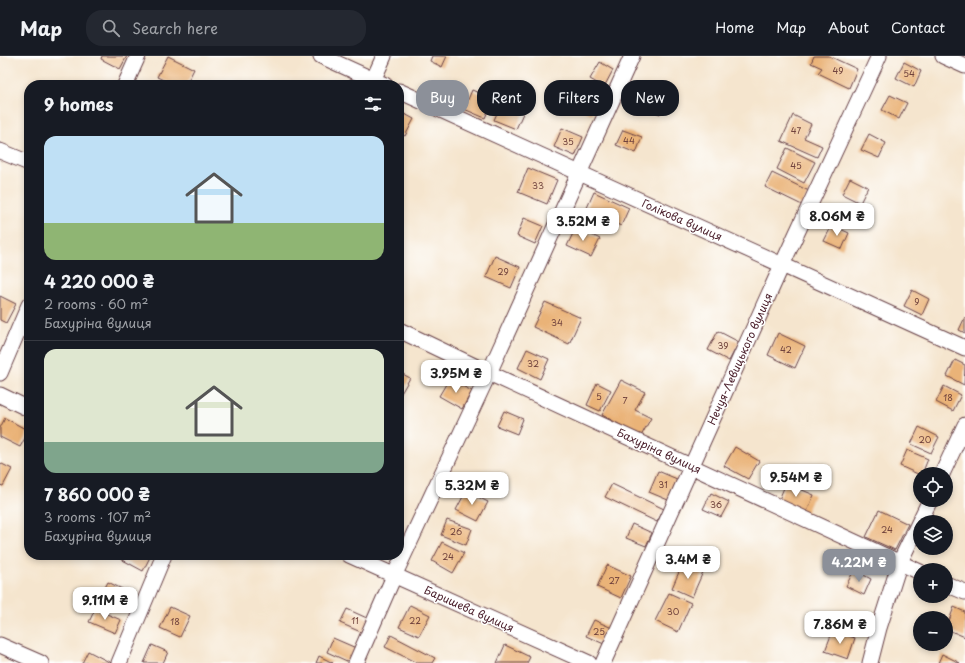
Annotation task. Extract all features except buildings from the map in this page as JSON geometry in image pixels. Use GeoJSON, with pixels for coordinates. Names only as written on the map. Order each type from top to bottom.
{"type":"FeatureCollection","features":[{"type":"Feature","properties":{"kind":"street"},"geometry":{"type":"LineString","coordinates":[[127,80],[138,56]]}},
{"type":"Feature","properties":{"kind":"street"},"geometry":{"type":"LineString","coordinates":[[321,56],[371,80]]}},
{"type":"Feature","properties":{"kind":"street"},"geometry":{"type":"LineString","coordinates":[[378,80],[384,56]]}},
{"type":"Feature","properties":{"kind":"street"},"geometry":{"type":"LineString","coordinates":[[404,555],[489,373],[578,172],[632,56]]}},
{"type":"Feature","properties":{"kind":"street","name":"Нечуя-Левицького вулиця"},"geometry":{"type":"LineString","coordinates":[[603,663],[782,265],[879,56]]}},
{"type":"Feature","properties":{"kind":"street"},"geometry":{"type":"LineString","coordinates":[[943,56],[965,66]]}},
{"type":"Feature","properties":{"kind":"street","name":"Голікова вулиця"},"geometry":{"type":"LineString","coordinates":[[404,93],[965,348]]}},
{"type":"Feature","properties":{"kind":"street"},"geometry":{"type":"LineString","coordinates":[[0,151],[24,161]]}},
{"type":"Feature","properties":{"kind":"street"},"geometry":{"type":"LineString","coordinates":[[0,373],[24,317]]}},
{"type":"Feature","properties":{"kind":"street","name":"Бахуріна вулиця"},"geometry":{"type":"LineString","coordinates":[[404,332],[913,568]]}},
{"type":"Feature","properties":{"kind":"street"},"geometry":{"type":"LineString","coordinates":[[0,395],[24,407]]}},
{"type":"Feature","properties":{"kind":"street"},"geometry":{"type":"LineString","coordinates":[[945,467],[965,426]]}},
{"type":"Feature","properties":{"kind":"street"},"geometry":{"type":"LineString","coordinates":[[870,663],[879,628],[900,562],[927,507]]}},
{"type":"Feature","properties":{"kind":"street"},"geometry":{"type":"LineString","coordinates":[[119,663],[162,560]]}},
{"type":"Feature","properties":{"kind":"street","name":"Баришева вулиця"},"geometry":{"type":"LineString","coordinates":[[360,560],[589,663]]}},
{"type":"Feature","properties":{"kind":"street"},"geometry":{"type":"LineString","coordinates":[[356,663],[401,560]]}},
{"type":"Feature","properties":{"kind":"street"},"geometry":{"type":"LineString","coordinates":[[953,587],[965,592]]}},
{"type":"Feature","properties":{"kind":"street"},"geometry":{"type":"LineString","coordinates":[[0,645],[42,663]]}}]}
